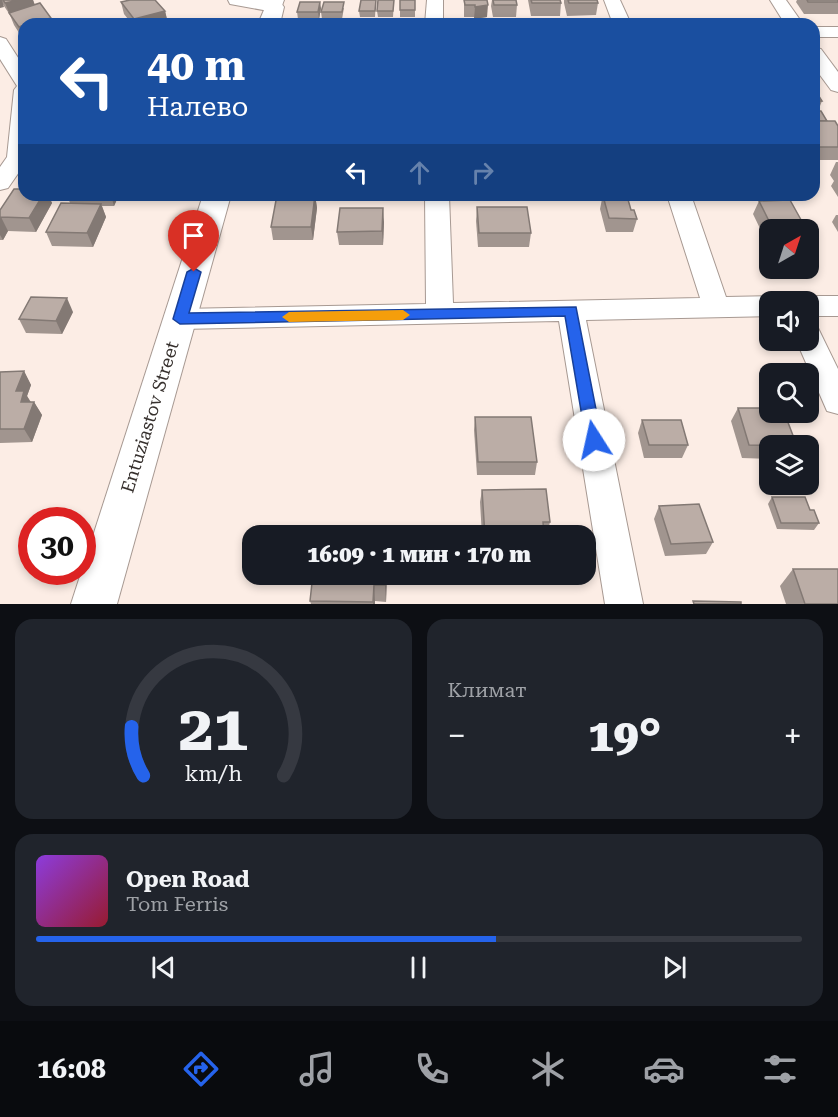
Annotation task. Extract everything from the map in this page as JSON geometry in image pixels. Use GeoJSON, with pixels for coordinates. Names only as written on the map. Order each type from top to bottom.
{"type":"FeatureCollection","features":[{"type":"Feature","properties":{"kind":"street"},"geometry":{"type":"LineString","coordinates":[[236,0],[273,10]]}},
{"type":"Feature","properties":{"kind":"street"},"geometry":{"type":"LineString","coordinates":[[434,18],[435,0]]}},
{"type":"Feature","properties":{"kind":"street"},"geometry":{"type":"LineString","coordinates":[[612,0],[620,18]]}},
{"type":"Feature","properties":{"kind":"street"},"geometry":{"type":"LineString","coordinates":[[778,0],[790,18]]}},
{"type":"Feature","properties":{"kind":"street"},"geometry":{"type":"LineString","coordinates":[[820,32],[838,32]]}},
{"type":"Feature","properties":{"kind":"street"},"geometry":{"type":"LineString","coordinates":[[0,43],[18,73]]}},
{"type":"Feature","properties":{"kind":"street"},"geometry":{"type":"LineString","coordinates":[[820,61],[838,86]]}},
{"type":"Feature","properties":{"kind":"street"},"geometry":{"type":"LineString","coordinates":[[0,183],[18,157]]}},
{"type":"Feature","properties":{"kind":"street","name":"Entuziastov Street"},"geometry":{"type":"LineString","coordinates":[[94,604],[215,201]]}},
{"type":"Feature","properties":{"kind":"street"},"geometry":{"type":"LineString","coordinates":[[437,201],[440,315]]}},
{"type":"Feature","properties":{"kind":"street"},"geometry":{"type":"LineString","coordinates":[[682,201],[716,307]]}},
{"type":"Feature","properties":{"kind":"street"},"geometry":{"type":"LineString","coordinates":[[180,319],[759,306]]}},
{"type":"Feature","properties":{"kind":"street"},"geometry":{"type":"LineString","coordinates":[[819,306],[838,306]]}},
{"type":"Feature","properties":{"kind":"street"},"geometry":{"type":"LineString","coordinates":[[571,311],[624,604]]}},
{"type":"Feature","properties":{"kind":"street"},"geometry":{"type":"LineString","coordinates":[[815,351],[838,402]]}},
{"type":"Feature","properties":{"kind":"building"},"geometry":{"type":"Polygon","coordinates":[[[3,0],[19,0],[5,3],[3,0]]]}},
{"type":"Feature","properties":{"kind":"building"},"geometry":{"type":"Polygon","coordinates":[[[155,0],[165,11],[133,18],[121,2],[155,0]]]}},
{"type":"Feature","properties":{"kind":"building"},"geometry":{"type":"Polygon","coordinates":[[[361,0],[376,0],[375,11],[359,11],[361,0]]]}},
{"type":"Feature","properties":{"kind":"building"},"geometry":{"type":"Polygon","coordinates":[[[378,0],[394,0],[393,11],[377,11],[378,0]]]}},
{"type":"Feature","properties":{"kind":"building"},"geometry":{"type":"Polygon","coordinates":[[[400,0],[415,0],[415,10],[400,10],[400,0]]]}},
{"type":"Feature","properties":{"kind":"building"},"geometry":{"type":"Polygon","coordinates":[[[464,0],[487,0],[488,5],[475,7],[475,5],[465,5],[464,0]]]}},
{"type":"Feature","properties":{"kind":"building"},"geometry":{"type":"Polygon","coordinates":[[[493,0],[516,0],[517,5],[494,5],[493,0]]]}},
{"type":"Feature","properties":{"kind":"building"},"geometry":{"type":"Polygon","coordinates":[[[531,0],[560,0],[561,3],[532,3],[531,0]]]}},
{"type":"Feature","properties":{"kind":"building"},"geometry":{"type":"Polygon","coordinates":[[[568,0],[597,0],[598,3],[569,3],[568,0]]]}},
{"type":"Feature","properties":{"kind":"building"},"geometry":{"type":"Polygon","coordinates":[[[807,0],[838,0],[838,2],[808,2],[807,0]]]}},
{"type":"Feature","properties":{"kind":"building"},"geometry":{"type":"Polygon","coordinates":[[[300,2],[320,2],[318,12],[297,12],[300,2]]]}},
{"type":"Feature","properties":{"kind":"building"},"geometry":{"type":"Polygon","coordinates":[[[324,2],[344,2],[342,12],[321,12],[324,2]]]}},
{"type":"Feature","properties":{"kind":"building"},"geometry":{"type":"Polygon","coordinates":[[[40,3],[51,18],[18,18],[18,26],[9,13],[40,3]]]}},
{"type":"Feature","properties":{"kind":"building"},"geometry":{"type":"Polygon","coordinates":[[[820,111],[821,111],[827,121],[820,121],[820,111]]]}},
{"type":"Feature","properties":{"kind":"building"},"geometry":{"type":"Polygon","coordinates":[[[820,121],[835,121],[838,126],[838,147],[820,147],[820,121]]]}},
{"type":"Feature","properties":{"kind":"building"},"geometry":{"type":"Polygon","coordinates":[[[14,189],[18,189],[18,201],[39,201],[29,218],[1,217],[0,220],[0,210],[14,189]]]}},
{"type":"Feature","properties":{"kind":"building"},"geometry":{"type":"Polygon","coordinates":[[[276,201],[314,201],[311,227],[271,227],[276,201]]]}},
{"type":"Feature","properties":{"kind":"building"},"geometry":{"type":"Polygon","coordinates":[[[604,201],[628,201],[637,219],[609,218],[604,201]]]}},
{"type":"Feature","properties":{"kind":"building"},"geometry":{"type":"Polygon","coordinates":[[[759,201],[791,201],[801,219],[768,219],[759,201]]]}},
{"type":"Feature","properties":{"kind":"building"},"geometry":{"type":"Polygon","coordinates":[[[61,203],[101,204],[87,233],[46,232],[61,203]]]}},
{"type":"Feature","properties":{"kind":"building"},"geometry":{"type":"Polygon","coordinates":[[[477,207],[527,207],[531,233],[479,233],[477,207]]]}},
{"type":"Feature","properties":{"kind":"building"},"geometry":{"type":"Polygon","coordinates":[[[340,208],[383,208],[382,231],[337,232],[340,208]]]}},
{"type":"Feature","properties":{"kind":"building"},"geometry":{"type":"Polygon","coordinates":[[[31,297],[67,298],[56,321],[19,319],[31,297]]]}},
{"type":"Feature","properties":{"kind":"building"},"geometry":{"type":"Polygon","coordinates":[[[24,371],[16,391],[24,391],[21,402],[34,402],[24,429],[0,429],[0,372],[24,371]]]}},
{"type":"Feature","properties":{"kind":"building"},"geometry":{"type":"Polygon","coordinates":[[[738,408],[759,408],[759,423],[788,423],[793,435],[759,435],[759,445],[749,445],[738,408]]]}},
{"type":"Feature","properties":{"kind":"building"},"geometry":{"type":"Polygon","coordinates":[[[475,417],[531,417],[537,462],[478,462],[475,417]]]}},
{"type":"Feature","properties":{"kind":"building"},"geometry":{"type":"Polygon","coordinates":[[[642,420],[681,420],[688,445],[649,445],[642,420]]]}},
{"type":"Feature","properties":{"kind":"building"},"geometry":{"type":"Polygon","coordinates":[[[546,489],[550,522],[543,522],[543,525],[484,525],[482,490],[546,489]]]}},
{"type":"Feature","properties":{"kind":"building"},"geometry":{"type":"Polygon","coordinates":[[[772,497],[805,497],[819,523],[781,523],[772,497]]]}},
{"type":"Feature","properties":{"kind":"building"},"geometry":{"type":"Polygon","coordinates":[[[699,504],[713,542],[671,544],[659,506],[699,504]]]}},
{"type":"Feature","properties":{"kind":"building"},"geometry":{"type":"Polygon","coordinates":[[[793,569],[838,569],[838,604],[805,604],[793,569]]]}},
{"type":"Feature","properties":{"kind":"building"},"geometry":{"type":"Polygon","coordinates":[[[312,585],[374,585],[373,602],[310,601],[312,585]]]}},
{"type":"Feature","properties":{"kind":"building"},"geometry":{"type":"Polygon","coordinates":[[[693,601],[741,602],[741,604],[694,604],[693,601]]]}},
{"type":"Feature","properties":{"kind":"slow traffic"},"geometry":{"type":"LineString","coordinates":[[289,317],[403,315]]}},
{"type":"Feature","properties":{"kind":"route"},"geometry":{"type":"LineString","coordinates":[[194,272],[180,319],[571,311],[594,440]]}}]}
